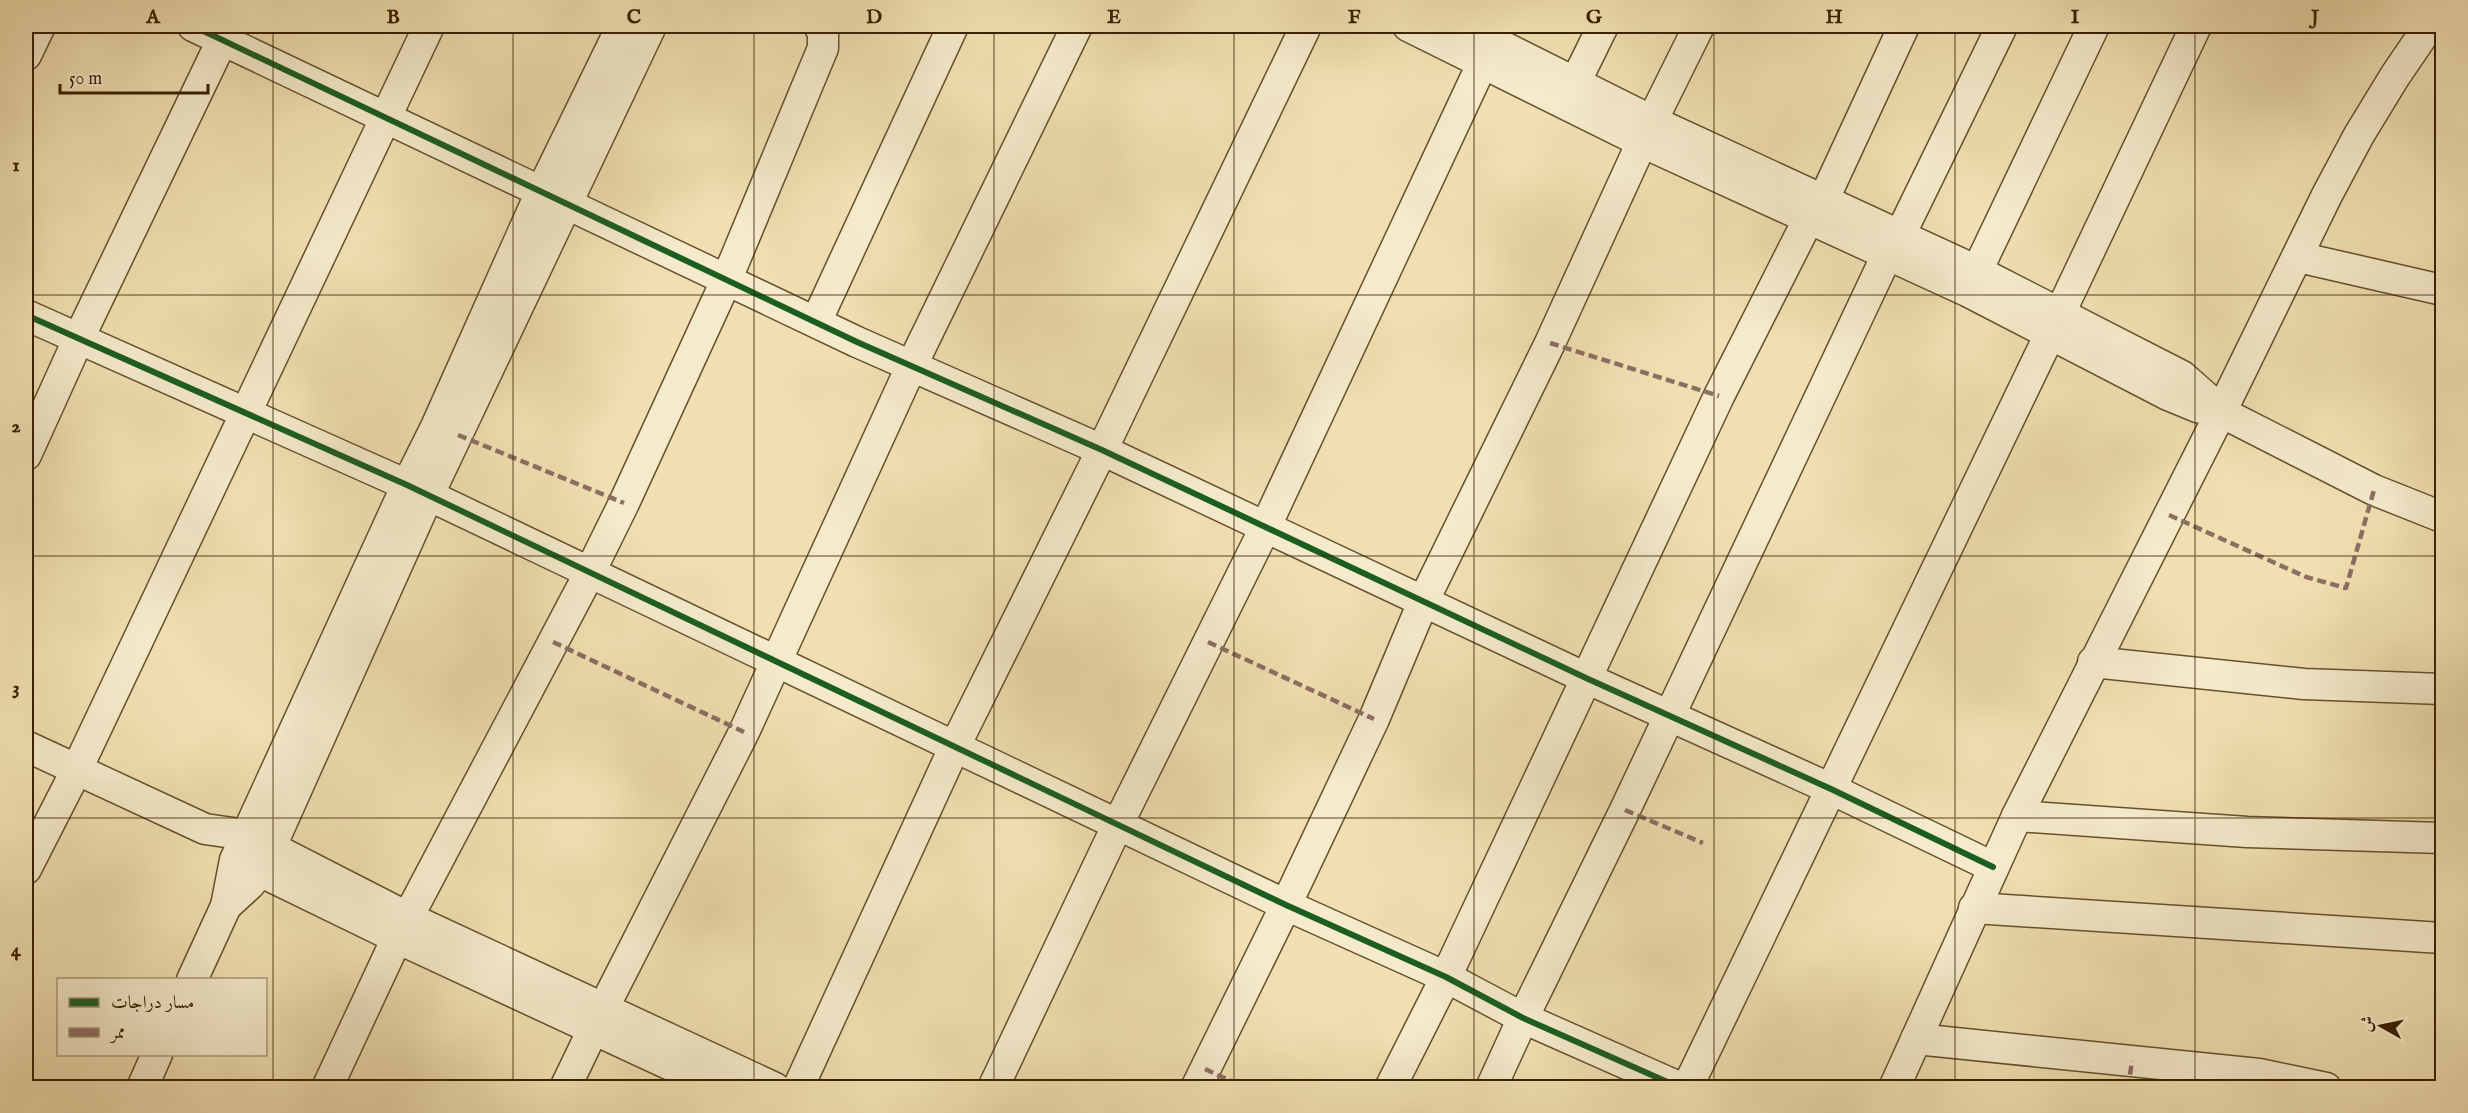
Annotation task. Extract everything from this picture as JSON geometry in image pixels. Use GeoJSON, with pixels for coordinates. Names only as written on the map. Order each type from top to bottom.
{"type":"FeatureCollection","features":[{"type":"Feature","properties":{"kind":"street"},"geometry":{"type":"LineString","coordinates":[[26,55],[40,26]]}},
{"type":"Feature","properties":{"kind":"street"},"geometry":{"type":"LineString","coordinates":[[194,26],[226,32],[387,118],[726,281],[911,367],[1102,450],[1586,678],[1831,789],[1993,867]]}},
{"type":"Feature","properties":{"kind":"street"},"geometry":{"type":"LineString","coordinates":[[26,869],[76,769],[429,26]]}},
{"type":"Feature","properties":{"kind":"street"},"geometry":{"type":"LineString","coordinates":[[554,199],[622,26]]}},
{"type":"Feature","properties":{"kind":"street"},"geometry":{"type":"LineString","coordinates":[[193,978],[253,853],[417,491],[435,429],[554,199],[651,26]]}},
{"type":"Feature","properties":{"kind":"street"},"geometry":{"type":"LineString","coordinates":[[327,1088],[403,928],[590,574],[726,281],[823,48],[823,32],[819,26]]}},
{"type":"Feature","properties":{"kind":"street"},"geometry":{"type":"LineString","coordinates":[[816,322],[953,26]]}},
{"type":"Feature","properties":{"kind":"street"},"geometry":{"type":"LineString","coordinates":[[566,1088],[598,1018],[744,732],[911,367],[1077,26]]}},
{"type":"Feature","properties":{"kind":"street"},"geometry":{"type":"LineString","coordinates":[[798,1088],[955,746],[1102,450],[1306,26]]}},
{"type":"Feature","properties":{"kind":"street"},"geometry":{"type":"LineString","coordinates":[[1408,26],[1496,44],[1647,132],[1893,245],[1977,271],[2168,395],[2197,407],[2221,412],[2373,490],[2442,517]]}},
{"type":"Feature","properties":{"kind":"street"},"geometry":{"type":"LineString","coordinates":[[1462,26],[1575,83],[1647,132]]}},
{"type":"Feature","properties":{"kind":"street"},"geometry":{"type":"LineString","coordinates":[[1575,83],[1603,26]]}},
{"type":"Feature","properties":{"kind":"street"},"geometry":{"type":"LineString","coordinates":[[1196,1088],[1286,905],[1374,719],[1424,600],[1550,343],[1647,132],[1699,26]]}},
{"type":"Feature","properties":{"kind":"street"},"geometry":{"type":"LineString","coordinates":[[1390,1088],[1446,977],[1719,396],[1815,210],[1904,26]]}},
{"type":"Feature","properties":{"kind":"street"},"geometry":{"type":"LineString","coordinates":[[1491,1088],[1893,245],[2002,26]]}},
{"type":"Feature","properties":{"kind":"street"},"geometry":{"type":"LineString","coordinates":[[1977,271],[2094,26]]}},
{"type":"Feature","properties":{"kind":"street"},"geometry":{"type":"LineString","coordinates":[[1687,1088],[2196,26]]}},
{"type":"Feature","properties":{"kind":"street"},"geometry":{"type":"LineString","coordinates":[[1894,1088],[2017,816],[2221,412],[2327,195],[2359,135],[2429,26]]}},
{"type":"Feature","properties":{"kind":"street"},"geometry":{"type":"LineString","coordinates":[[26,455],[78,340],[226,32]]}},
{"type":"Feature","properties":{"kind":"street"},"geometry":{"type":"LineString","coordinates":[[993,1088],[1118,824],[1265,528],[1496,44]]}},
{"type":"Feature","properties":{"kind":"street"},"geometry":{"type":"LineString","coordinates":[[1893,245],[1967,291],[2055,323]]}},
{"type":"Feature","properties":{"kind":"street"},"geometry":{"type":"LineString","coordinates":[[2298,257],[2442,290]]}},
{"type":"Feature","properties":{"kind":"street"},"geometry":{"type":"LineString","coordinates":[[26,315],[417,491],[1286,905],[1446,977],[1523,1018],[1681,1088]]}},
{"type":"Feature","properties":{"kind":"street"},"geometry":{"type":"LineString","coordinates":[[2093,662],[2304,684],[2442,689]]}},
{"type":"Feature","properties":{"kind":"street"},"geometry":{"type":"LineString","coordinates":[[26,746],[205,829],[403,928],[598,1018],[775,1088]]}},
{"type":"Feature","properties":{"kind":"street"},"geometry":{"type":"LineString","coordinates":[[2017,816],[2247,832],[2442,838]]}},
{"type":"Feature","properties":{"kind":"street"},"geometry":{"type":"LineString","coordinates":[[1974,908],[2442,938]]}},
{"type":"Feature","properties":{"kind":"street"},"geometry":{"type":"LineString","coordinates":[[598,1018],[720,1088]]}},
{"type":"Feature","properties":{"kind":"street"},"geometry":{"type":"LineString","coordinates":[[1916,1039],[2259,1074],[2326,1088]]}},
{"type":"Feature","properties":{"kind":"street"},"geometry":{"type":"LineString","coordinates":[[142,1088],[156,1056]]}},
{"type":"Feature","properties":{"kind":"marked path"},"geometry":{"type":"LineString","coordinates":[[1550,343],[1719,396]]}},
{"type":"Feature","properties":{"kind":"marked path"},"geometry":{"type":"LineString","coordinates":[[458,435],[624,503]]}},
{"type":"Feature","properties":{"kind":"marked path"},"geometry":{"type":"LineString","coordinates":[[2169,515],[2306,577],[2346,588],[2374,490]]}},
{"type":"Feature","properties":{"kind":"marked path"},"geometry":{"type":"LineString","coordinates":[[553,642],[744,732]]}},
{"type":"Feature","properties":{"kind":"marked path"},"geometry":{"type":"LineString","coordinates":[[1208,642],[1374,719]]}},
{"type":"Feature","properties":{"kind":"marked path"},"geometry":{"type":"LineString","coordinates":[[1625,810],[1703,843]]}},
{"type":"Feature","properties":{"kind":"marked path"},"geometry":{"type":"LineString","coordinates":[[2128,1088],[2132,1061]]}},
{"type":"Feature","properties":{"kind":"marked path"},"geometry":{"type":"LineString","coordinates":[[1205,1069],[1246,1088]]}},
{"type":"Feature","properties":{"kind":"cycle path"},"geometry":{"type":"LineString","coordinates":[[193,26],[857,342],[1102,450],[1586,678],[1831,789],[1993,867]]}},
{"type":"Feature","properties":{"kind":"cycle path"},"geometry":{"type":"LineString","coordinates":[[26,315],[407,485],[1286,905],[1446,977],[1523,1018],[1681,1088]]}}]}
